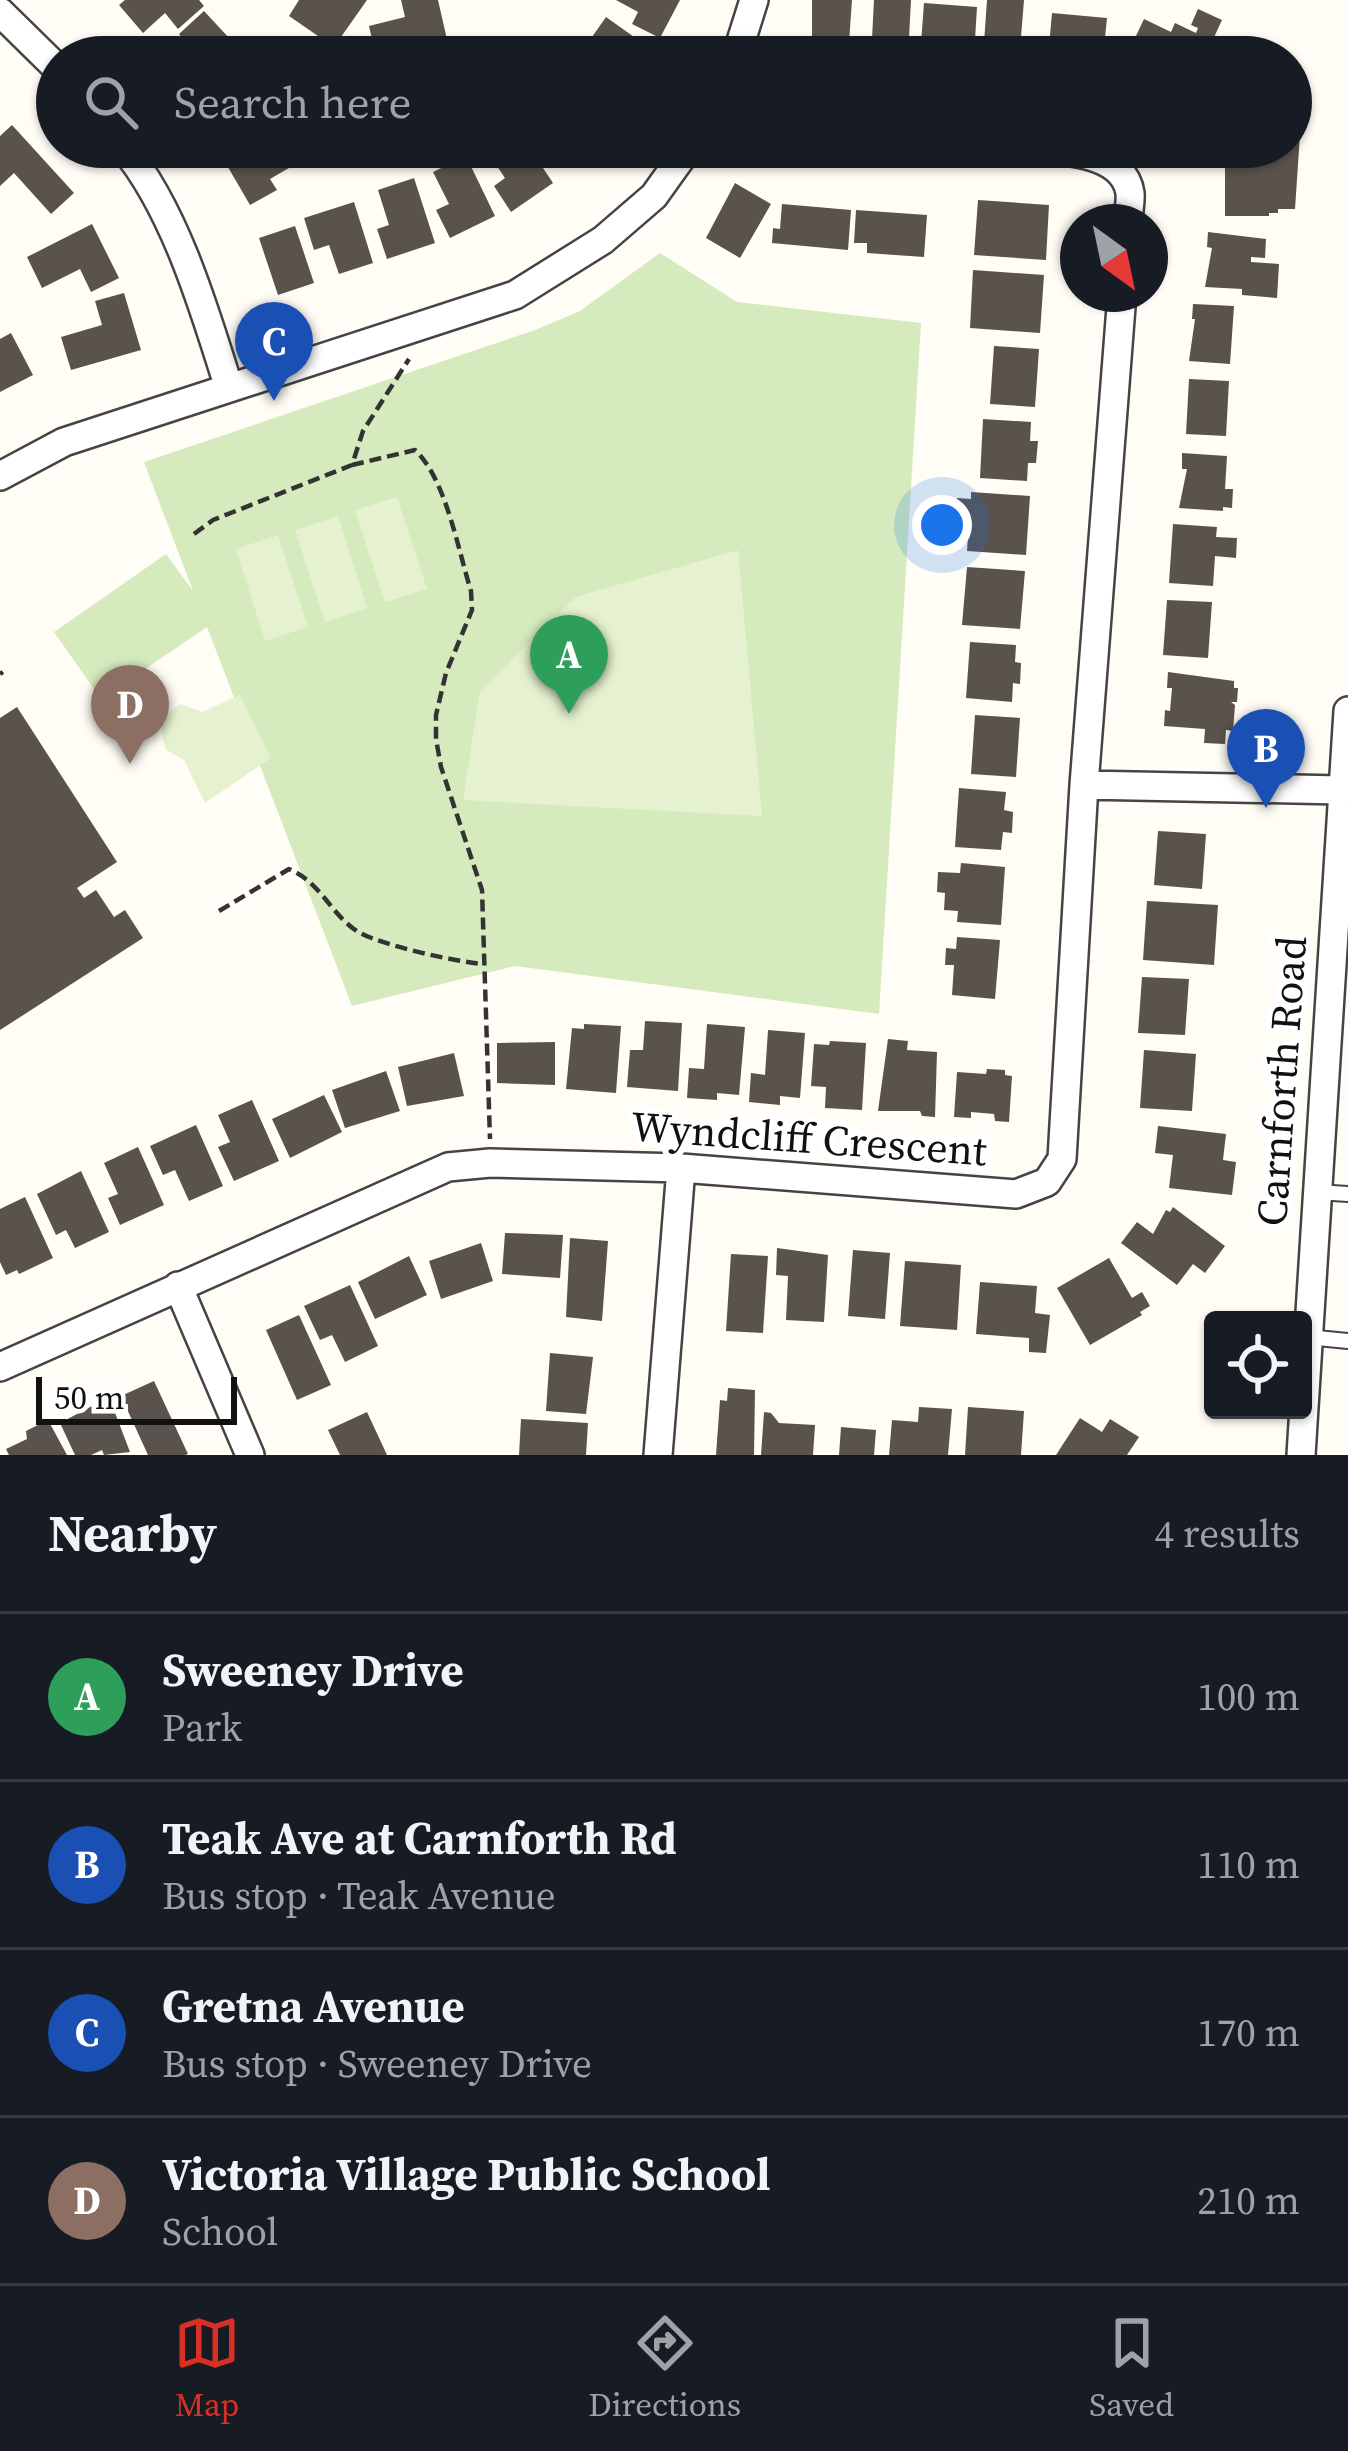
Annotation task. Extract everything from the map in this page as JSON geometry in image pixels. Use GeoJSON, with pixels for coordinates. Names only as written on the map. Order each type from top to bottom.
{"type":"FeatureCollection","features":[{"type":"Feature","properties":{"kind":"street"},"geometry":{"type":"LineString","coordinates":[[743,36],[754,0]]}},
{"type":"Feature","properties":{"kind":"street"},"geometry":{"type":"LineString","coordinates":[[0,12],[36,47]]}},
{"type":"Feature","properties":{"kind":"street"},"geometry":{"type":"LineString","coordinates":[[139,168],[181,253],[229,388]]}},
{"type":"Feature","properties":{"kind":"street"},"geometry":{"type":"LineString","coordinates":[[0,476],[64,442],[515,295],[603,240],[654,196],[674,168]]}},
{"type":"Feature","properties":{"kind":"street"},"geometry":{"type":"LineString","coordinates":[[1116,168],[1130,190],[1129,204]]}},
{"type":"Feature","properties":{"kind":"street","name":"Wyndcliff Crescent"},"geometry":{"type":"LineString","coordinates":[[0,1367],[448,1167],[490,1163],[681,1168],[1016,1194],[1047,1182],[1062,1159],[1084,785],[1121,312]]}},
{"type":"Feature","properties":{"kind":"street","name":"Carnforth Road"},"geometry":{"type":"LineString","coordinates":[[1309,1311],[1316,1192],[1337,1036],[1341,790],[1348,712]]}},
{"type":"Feature","properties":{"kind":"street"},"geometry":{"type":"LineString","coordinates":[[1084,785],[1341,790]]}},
{"type":"Feature","properties":{"kind":"street"},"geometry":{"type":"LineString","coordinates":[[658,1455],[681,1168]]}},
{"type":"Feature","properties":{"kind":"street"},"geometry":{"type":"LineString","coordinates":[[178,1286],[250,1455]]}},
{"type":"Feature","properties":{"kind":"street","name":"Carnforth Road"},"geometry":{"type":"LineString","coordinates":[[1301,1455],[1303,1419]]}},
{"type":"Feature","properties":{"kind":"lane"},"geometry":{"type":"LineString","coordinates":[[1316,1192],[1348,1194]]}},
{"type":"Feature","properties":{"kind":"lane"},"geometry":{"type":"LineString","coordinates":[[1312,1337],[1348,1341]]}},
{"type":"Feature","properties":{"kind":"path"},"geometry":{"type":"LineString","coordinates":[[352,465],[363,430],[407,364],[420,325]]}},
{"type":"Feature","properties":{"kind":"path"},"geometry":{"type":"LineString","coordinates":[[194,534],[213,520],[352,465],[415,450],[426,460],[471,591],[472,610],[446,674],[436,715],[436,739],[440,767],[482,890],[490,1163]]}},
{"type":"Feature","properties":{"kind":"path"},"geometry":{"type":"LineString","coordinates":[[219,910],[289,869],[312,883],[358,932],[458,962],[482,964]]}},
{"type":"Feature","properties":{"kind":"green space"},"geometry":{"type":"Polygon","coordinates":[[[660,253],[737,302],[921,323],[879,1014],[515,966],[352,1006],[207,627],[101,699],[54,632],[166,554],[193,591],[144,462],[535,330],[580,311],[660,253]]]}},
{"type":"Feature","properties":{"kind":"green space"},"geometry":{"type":"Polygon","coordinates":[[[397,497],[427,589],[385,602],[355,510],[397,497]]]}},
{"type":"Feature","properties":{"kind":"green space"},"geometry":{"type":"Polygon","coordinates":[[[338,516],[367,608],[325,622],[295,530],[338,516]]]}},
{"type":"Feature","properties":{"kind":"green space"},"geometry":{"type":"Polygon","coordinates":[[[278,535],[308,627],[265,641],[236,549],[278,535]]]}},
{"type":"Feature","properties":{"kind":"green space"},"geometry":{"type":"Polygon","coordinates":[[[738,550],[762,816],[463,800],[480,691],[576,597],[738,550]]]}},
{"type":"Feature","properties":{"kind":"green space"},"geometry":{"type":"Polygon","coordinates":[[[240,695],[271,758],[205,803],[184,760],[166,750],[163,724],[181,704],[202,712],[240,695]]]}},
{"type":"Feature","properties":{"kind":"building"},"geometry":{"type":"Polygon","coordinates":[[[125,0],[199,0],[204,6],[178,29],[165,13],[143,33],[119,5],[125,0]]]}},
{"type":"Feature","properties":{"kind":"building"},"geometry":{"type":"Polygon","coordinates":[[[299,0],[367,0],[342,36],[318,36],[289,16],[299,0]]]}},
{"type":"Feature","properties":{"kind":"building"},"geometry":{"type":"Polygon","coordinates":[[[401,0],[438,0],[446,36],[371,36],[369,26],[405,17],[401,0]]]}},
{"type":"Feature","properties":{"kind":"building"},"geometry":{"type":"Polygon","coordinates":[[[616,0],[680,0],[661,36],[632,24],[638,12],[616,0]]]}},
{"type":"Feature","properties":{"kind":"building"},"geometry":{"type":"Polygon","coordinates":[[[812,0],[852,0],[849,36],[812,36],[812,0]]]}},
{"type":"Feature","properties":{"kind":"building"},"geometry":{"type":"Polygon","coordinates":[[[874,0],[911,0],[909,36],[872,36],[874,0]]]}},
{"type":"Feature","properties":{"kind":"building"},"geometry":{"type":"Polygon","coordinates":[[[987,0],[1024,0],[1021,36],[984,36],[987,0]]]}},
{"type":"Feature","properties":{"kind":"building"},"geometry":{"type":"Polygon","coordinates":[[[924,3],[977,7],[975,36],[922,36],[924,3]]]}},
{"type":"Feature","properties":{"kind":"building"},"geometry":{"type":"Polygon","coordinates":[[[1198,9],[1222,20],[1215,36],[1136,36],[1144,19],[1171,32],[1175,23],[1196,33],[1198,28],[1191,25],[1198,9]]]}},
{"type":"Feature","properties":{"kind":"building"},"geometry":{"type":"Polygon","coordinates":[[[204,11],[227,36],[181,36],[204,11]]]}},
{"type":"Feature","properties":{"kind":"building"},"geometry":{"type":"Polygon","coordinates":[[[1052,13],[1107,18],[1105,36],[1050,36],[1052,13]]]}},
{"type":"Feature","properties":{"kind":"building"},"geometry":{"type":"Polygon","coordinates":[[[606,17],[633,36],[593,36],[606,17]]]}},
{"type":"Feature","properties":{"kind":"building"},"geometry":{"type":"Polygon","coordinates":[[[12,125],[36,151],[36,168],[51,168],[74,193],[51,214],[14,173],[0,186],[0,136],[12,125]]]}},
{"type":"Feature","properties":{"kind":"building"},"geometry":{"type":"Polygon","coordinates":[[[228,168],[289,168],[270,179],[277,190],[250,205],[228,168]]]}},
{"type":"Feature","properties":{"kind":"building"},"geometry":{"type":"Polygon","coordinates":[[[472,168],[495,216],[450,238],[436,210],[449,204],[433,172],[472,168]]]}},
{"type":"Feature","properties":{"kind":"building"},"geometry":{"type":"Polygon","coordinates":[[[498,168],[543,168],[553,183],[511,212],[494,186],[505,178],[498,168]]]}},
{"type":"Feature","properties":{"kind":"building"},"geometry":{"type":"Polygon","coordinates":[[[1225,168],[1298,168],[1295,209],[1278,209],[1269,216],[1225,216],[1225,168]]]}},
{"type":"Feature","properties":{"kind":"building"},"geometry":{"type":"Polygon","coordinates":[[[414,178],[435,243],[387,259],[377,229],[389,225],[378,190],[414,178]]]}},
{"type":"Feature","properties":{"kind":"building"},"geometry":{"type":"Polygon","coordinates":[[[735,183],[771,204],[740,258],[706,238],[735,183]]]}},
{"type":"Feature","properties":{"kind":"building"},"geometry":{"type":"Polygon","coordinates":[[[978,200],[1049,205],[1046,260],[974,255],[978,200]]]}},
{"type":"Feature","properties":{"kind":"building"},"geometry":{"type":"Polygon","coordinates":[[[354,202],[373,263],[339,274],[329,245],[314,250],[304,218],[354,202]]]}},
{"type":"Feature","properties":{"kind":"building"},"geometry":{"type":"Polygon","coordinates":[[[782,204],[851,210],[848,250],[772,243],[773,228],[780,229],[782,204]]]}},
{"type":"Feature","properties":{"kind":"building"},"geometry":{"type":"Polygon","coordinates":[[[856,210],[927,215],[924,257],[867,253],[867,243],[854,243],[856,210]]]}},
{"type":"Feature","properties":{"kind":"building"},"geometry":{"type":"Polygon","coordinates":[[[92,224],[119,278],[91,292],[80,269],[42,288],[27,257],[92,224]]]}},
{"type":"Feature","properties":{"kind":"building"},"geometry":{"type":"Polygon","coordinates":[[[295,226],[314,283],[278,295],[259,238],[295,226]]]}},
{"type":"Feature","properties":{"kind":"building"},"geometry":{"type":"Polygon","coordinates":[[[1208,232],[1266,239],[1265,258],[1251,257],[1251,262],[1279,264],[1277,298],[1242,295],[1242,289],[1205,287],[1212,248],[1207,247],[1208,232]]]}},
{"type":"Feature","properties":{"kind":"building"},"geometry":{"type":"Polygon","coordinates":[[[973,270],[1044,275],[1040,333],[970,328],[973,270]]]}},
{"type":"Feature","properties":{"kind":"building"},"geometry":{"type":"Polygon","coordinates":[[[124,293],[141,350],[71,370],[61,337],[102,325],[95,301],[124,293]]]}},
{"type":"Feature","properties":{"kind":"building"},"geometry":{"type":"Polygon","coordinates":[[[1193,304],[1234,306],[1230,364],[1189,361],[1193,304]]]}},
{"type":"Feature","properties":{"kind":"building"},"geometry":{"type":"Polygon","coordinates":[[[11,333],[33,375],[0,392],[0,339],[11,333]]]}},
{"type":"Feature","properties":{"kind":"building"},"geometry":{"type":"Polygon","coordinates":[[[994,346],[1039,349],[1035,407],[990,404],[994,346]]]}},
{"type":"Feature","properties":{"kind":"building"},"geometry":{"type":"Polygon","coordinates":[[[1189,379],[1229,381],[1226,436],[1186,434],[1189,379]]]}},
{"type":"Feature","properties":{"kind":"building"},"geometry":{"type":"Polygon","coordinates":[[[983,419],[1031,422],[1030,441],[1038,441],[1036,463],[1028,463],[1027,481],[980,478],[983,419]]]}},
{"type":"Feature","properties":{"kind":"building"},"geometry":{"type":"Polygon","coordinates":[[[1182,453],[1227,456],[1225,489],[1233,489],[1232,508],[1179,508],[1187,469],[1182,469],[1182,453]]]}},
{"type":"Feature","properties":{"kind":"building"},"geometry":{"type":"Polygon","coordinates":[[[971,492],[1030,496],[1026,555],[967,551],[969,521],[955,520],[957,498],[971,499],[971,492]]]}},
{"type":"Feature","properties":{"kind":"building"},"geometry":{"type":"Polygon","coordinates":[[[1173,524],[1217,527],[1216,537],[1237,538],[1236,558],[1215,556],[1213,586],[1169,583],[1173,524]]]}},
{"type":"Feature","properties":{"kind":"building"},"geometry":{"type":"Polygon","coordinates":[[[967,567],[1025,571],[1020,629],[962,625],[967,567]]]}},
{"type":"Feature","properties":{"kind":"building"},"geometry":{"type":"Polygon","coordinates":[[[1167,600],[1212,602],[1208,658],[1163,655],[1167,600]]]}},
{"type":"Feature","properties":{"kind":"building"},"geometry":{"type":"Polygon","coordinates":[[[970,642],[1016,645],[1020,684],[1013,683],[1012,702],[966,698],[970,642]]]}},
{"type":"Feature","properties":{"kind":"building"},"geometry":{"type":"Polygon","coordinates":[[[1168,672],[1234,681],[1238,688],[1237,702],[1231,702],[1235,705],[1233,731],[1226,730],[1225,744],[1204,743],[1205,729],[1164,726],[1172,688],[1167,688],[1168,672]]]}},
{"type":"Feature","properties":{"kind":"building"},"geometry":{"type":"Polygon","coordinates":[[[17,707],[117,862],[77,888],[84,898],[96,890],[114,917],[125,910],[143,938],[0,1030],[0,718],[17,707]]]}},
{"type":"Feature","properties":{"kind":"building"},"geometry":{"type":"Polygon","coordinates":[[[975,715],[1020,718],[1016,777],[971,774],[975,715]]]}},
{"type":"Feature","properties":{"kind":"building"},"geometry":{"type":"Polygon","coordinates":[[[959,788],[1006,792],[1004,810],[1013,812],[1012,833],[1003,832],[1001,850],[955,847],[959,788]]]}},
{"type":"Feature","properties":{"kind":"building"},"geometry":{"type":"Polygon","coordinates":[[[1158,831],[1206,834],[1202,889],[1154,885],[1158,831]]]}},
{"type":"Feature","properties":{"kind":"building"},"geometry":{"type":"Polygon","coordinates":[[[961,863],[1005,867],[1001,925],[957,922],[958,911],[944,910],[945,893],[937,892],[938,872],[960,873],[961,863]]]}},
{"type":"Feature","properties":{"kind":"building"},"geometry":{"type":"Polygon","coordinates":[[[1147,901],[1218,905],[1214,965],[1143,960],[1147,901]]]}},
{"type":"Feature","properties":{"kind":"building"},"geometry":{"type":"Polygon","coordinates":[[[957,937],[1000,940],[995,999],[952,995],[954,965],[945,965],[946,948],[956,949],[957,937]]]}},
{"type":"Feature","properties":{"kind":"building"},"geometry":{"type":"Polygon","coordinates":[[[1142,977],[1189,979],[1185,1035],[1138,1033],[1142,977]]]}},
{"type":"Feature","properties":{"kind":"building"},"geometry":{"type":"Polygon","coordinates":[[[645,1021],[682,1023],[678,1091],[627,1087],[630,1050],[643,1050],[645,1021]]]}},
{"type":"Feature","properties":{"kind":"building"},"geometry":{"type":"Polygon","coordinates":[[[584,1024],[621,1026],[616,1093],[566,1089],[572,1028],[584,1029],[584,1024]]]}},
{"type":"Feature","properties":{"kind":"building"},"geometry":{"type":"Polygon","coordinates":[[[707,1024],[745,1027],[739,1095],[717,1093],[717,1100],[687,1098],[689,1068],[704,1069],[707,1024]]]}},
{"type":"Feature","properties":{"kind":"building"},"geometry":{"type":"Polygon","coordinates":[[[768,1030],[805,1033],[800,1098],[780,1096],[780,1105],[749,1102],[751,1073],[765,1075],[768,1030]]]}},
{"type":"Feature","properties":{"kind":"building"},"geometry":{"type":"Polygon","coordinates":[[[888,1039],[908,1041],[907,1050],[937,1052],[935,1117],[922,1116],[920,1111],[878,1111],[888,1039]]]}},
{"type":"Feature","properties":{"kind":"building"},"geometry":{"type":"Polygon","coordinates":[[[830,1041],[866,1043],[862,1110],[825,1108],[826,1087],[811,1086],[814,1044],[829,1045],[830,1041]]]}},
{"type":"Feature","properties":{"kind":"building"},"geometry":{"type":"Polygon","coordinates":[[[555,1042],[555,1085],[497,1083],[497,1043],[555,1042]]]}},
{"type":"Feature","properties":{"kind":"building"},"geometry":{"type":"Polygon","coordinates":[[[1144,1050],[1196,1054],[1192,1111],[1140,1108],[1144,1050]]]}},
{"type":"Feature","properties":{"kind":"building"},"geometry":{"type":"Polygon","coordinates":[[[454,1053],[464,1096],[407,1106],[398,1067],[454,1053]]]}},
{"type":"Feature","properties":{"kind":"building"},"geometry":{"type":"Polygon","coordinates":[[[987,1069],[1005,1070],[1005,1075],[1012,1076],[1009,1122],[995,1121],[994,1114],[971,1112],[971,1118],[954,1117],[957,1072],[986,1074],[987,1069]]]}},
{"type":"Feature","properties":{"kind":"building"},"geometry":{"type":"Polygon","coordinates":[[[386,1071],[400,1111],[345,1128],[332,1090],[386,1071]]]}},
{"type":"Feature","properties":{"kind":"building"},"geometry":{"type":"Polygon","coordinates":[[[324,1095],[342,1132],[290,1158],[272,1119],[324,1095]]]}},
{"type":"Feature","properties":{"kind":"building"},"geometry":{"type":"Polygon","coordinates":[[[252,1100],[279,1161],[234,1181],[218,1147],[230,1142],[218,1115],[252,1100]]]}},
{"type":"Feature","properties":{"kind":"building"},"geometry":{"type":"Polygon","coordinates":[[[196,1125],[223,1186],[189,1201],[175,1170],[163,1175],[150,1146],[196,1125]]]}},
{"type":"Feature","properties":{"kind":"building"},"geometry":{"type":"Polygon","coordinates":[[[1158,1126],[1226,1134],[1223,1160],[1236,1162],[1232,1195],[1169,1188],[1173,1155],[1155,1153],[1158,1126]]]}},
{"type":"Feature","properties":{"kind":"building"},"geometry":{"type":"Polygon","coordinates":[[[138,1147],[164,1205],[120,1225],[108,1198],[118,1194],[104,1163],[138,1147]]]}},
{"type":"Feature","properties":{"kind":"building"},"geometry":{"type":"Polygon","coordinates":[[[81,1171],[109,1232],[75,1248],[66,1230],[56,1235],[37,1194],[81,1171]]]}},
{"type":"Feature","properties":{"kind":"building"},"geometry":{"type":"Polygon","coordinates":[[[25,1197],[53,1258],[6,1275],[0,1262],[0,1209],[25,1197]]]}},
{"type":"Feature","properties":{"kind":"building"},"geometry":{"type":"Polygon","coordinates":[[[1173,1207],[1225,1246],[1205,1273],[1193,1264],[1177,1285],[1121,1243],[1137,1222],[1153,1234],[1166,1210],[1173,1207]]]}},
{"type":"Feature","properties":{"kind":"building"},"geometry":{"type":"Polygon","coordinates":[[[505,1233],[563,1235],[560,1278],[502,1274],[505,1233]]]}},
{"type":"Feature","properties":{"kind":"building"},"geometry":{"type":"Polygon","coordinates":[[[570,1238],[608,1241],[602,1321],[566,1317],[570,1238]]]}},
{"type":"Feature","properties":{"kind":"building"},"geometry":{"type":"Polygon","coordinates":[[[481,1243],[493,1281],[441,1299],[429,1261],[481,1243]]]}},
{"type":"Feature","properties":{"kind":"building"},"geometry":{"type":"Polygon","coordinates":[[[777,1248],[828,1255],[824,1322],[786,1320],[788,1276],[776,1275],[777,1248]]]}},
{"type":"Feature","properties":{"kind":"building"},"geometry":{"type":"Polygon","coordinates":[[[853,1250],[890,1253],[885,1319],[848,1316],[853,1250]]]}},
{"type":"Feature","properties":{"kind":"building"},"geometry":{"type":"Polygon","coordinates":[[[731,1254],[768,1256],[763,1333],[726,1331],[731,1254]]]}},
{"type":"Feature","properties":{"kind":"building"},"geometry":{"type":"Polygon","coordinates":[[[409,1256],[427,1295],[375,1319],[358,1282],[409,1256]]]}},
{"type":"Feature","properties":{"kind":"building"},"geometry":{"type":"Polygon","coordinates":[[[1109,1258],[1132,1298],[1142,1292],[1150,1306],[1090,1345],[1057,1288],[1109,1258]]]}},
{"type":"Feature","properties":{"kind":"building"},"geometry":{"type":"Polygon","coordinates":[[[905,1261],[961,1265],[957,1330],[900,1326],[905,1261]]]}},
{"type":"Feature","properties":{"kind":"building"},"geometry":{"type":"Polygon","coordinates":[[[980,1282],[1037,1286],[1035,1313],[1050,1315],[1046,1353],[1029,1352],[1029,1338],[976,1334],[980,1282]]]}},
{"type":"Feature","properties":{"kind":"building"},"geometry":{"type":"Polygon","coordinates":[[[350,1285],[378,1346],[345,1362],[332,1335],[320,1340],[304,1306],[350,1285]]]}},
{"type":"Feature","properties":{"kind":"building"},"geometry":{"type":"Polygon","coordinates":[[[299,1315],[331,1385],[297,1400],[266,1330],[299,1315]]]}},
{"type":"Feature","properties":{"kind":"building"},"geometry":{"type":"Polygon","coordinates":[[[550,1353],[593,1357],[586,1414],[546,1411],[550,1353]]]}},
{"type":"Feature","properties":{"kind":"building"},"geometry":{"type":"Polygon","coordinates":[[[154,1381],[188,1454],[148,1455],[121,1396],[154,1381]]]}},
{"type":"Feature","properties":{"kind":"building"},"geometry":{"type":"Polygon","coordinates":[[[728,1388],[755,1390],[754,1455],[716,1455],[720,1400],[727,1401],[728,1388]]]}},
{"type":"Feature","properties":{"kind":"building"},"geometry":{"type":"Polygon","coordinates":[[[109,1397],[130,1452],[75,1455],[60,1423],[109,1397]]]}},
{"type":"Feature","properties":{"kind":"building"},"geometry":{"type":"Polygon","coordinates":[[[919,1407],[952,1409],[948,1455],[889,1455],[892,1420],[918,1422],[919,1407]]]}},
{"type":"Feature","properties":{"kind":"building"},"geometry":{"type":"Polygon","coordinates":[[[968,1407],[1024,1411],[1021,1455],[965,1455],[968,1407]]]}},
{"type":"Feature","properties":{"kind":"building"},"geometry":{"type":"Polygon","coordinates":[[[367,1412],[387,1455],[340,1455],[328,1430],[367,1412]]]}},
{"type":"Feature","properties":{"kind":"building"},"geometry":{"type":"Polygon","coordinates":[[[764,1412],[779,1423],[815,1425],[813,1455],[761,1455],[764,1412]]]}},
{"type":"Feature","properties":{"kind":"building"},"geometry":{"type":"Polygon","coordinates":[[[1080,1418],[1102,1432],[1110,1419],[1139,1437],[1127,1455],[1056,1455],[1080,1418]]]}},
{"type":"Feature","properties":{"kind":"building"},"geometry":{"type":"Polygon","coordinates":[[[521,1419],[588,1423],[586,1455],[519,1455],[521,1419]]]}},
{"type":"Feature","properties":{"kind":"building"},"geometry":{"type":"Polygon","coordinates":[[[48,1420],[67,1455],[9,1455],[6,1449],[27,1439],[26,1431],[48,1420]]]}},
{"type":"Feature","properties":{"kind":"building"},"geometry":{"type":"Polygon","coordinates":[[[841,1427],[876,1430],[874,1455],[839,1455],[841,1427]]]}},
{"type":"Feature","properties":{"kind":"place","name":"Gretna Avenue"},"geometry":{"type":"Point","coordinates":[274,401]}},
{"type":"Feature","properties":{"kind":"place","name":"Sweeney Drive"},"geometry":{"type":"Point","coordinates":[569,714]}},
{"type":"Feature","properties":{"kind":"place","name":"Victoria Village Public School"},"geometry":{"type":"Point","coordinates":[130,764]}},
{"type":"Feature","properties":{"kind":"place","name":"Teak Ave at Carnforth Rd"},"geometry":{"type":"Point","coordinates":[1266,808]}}]}
